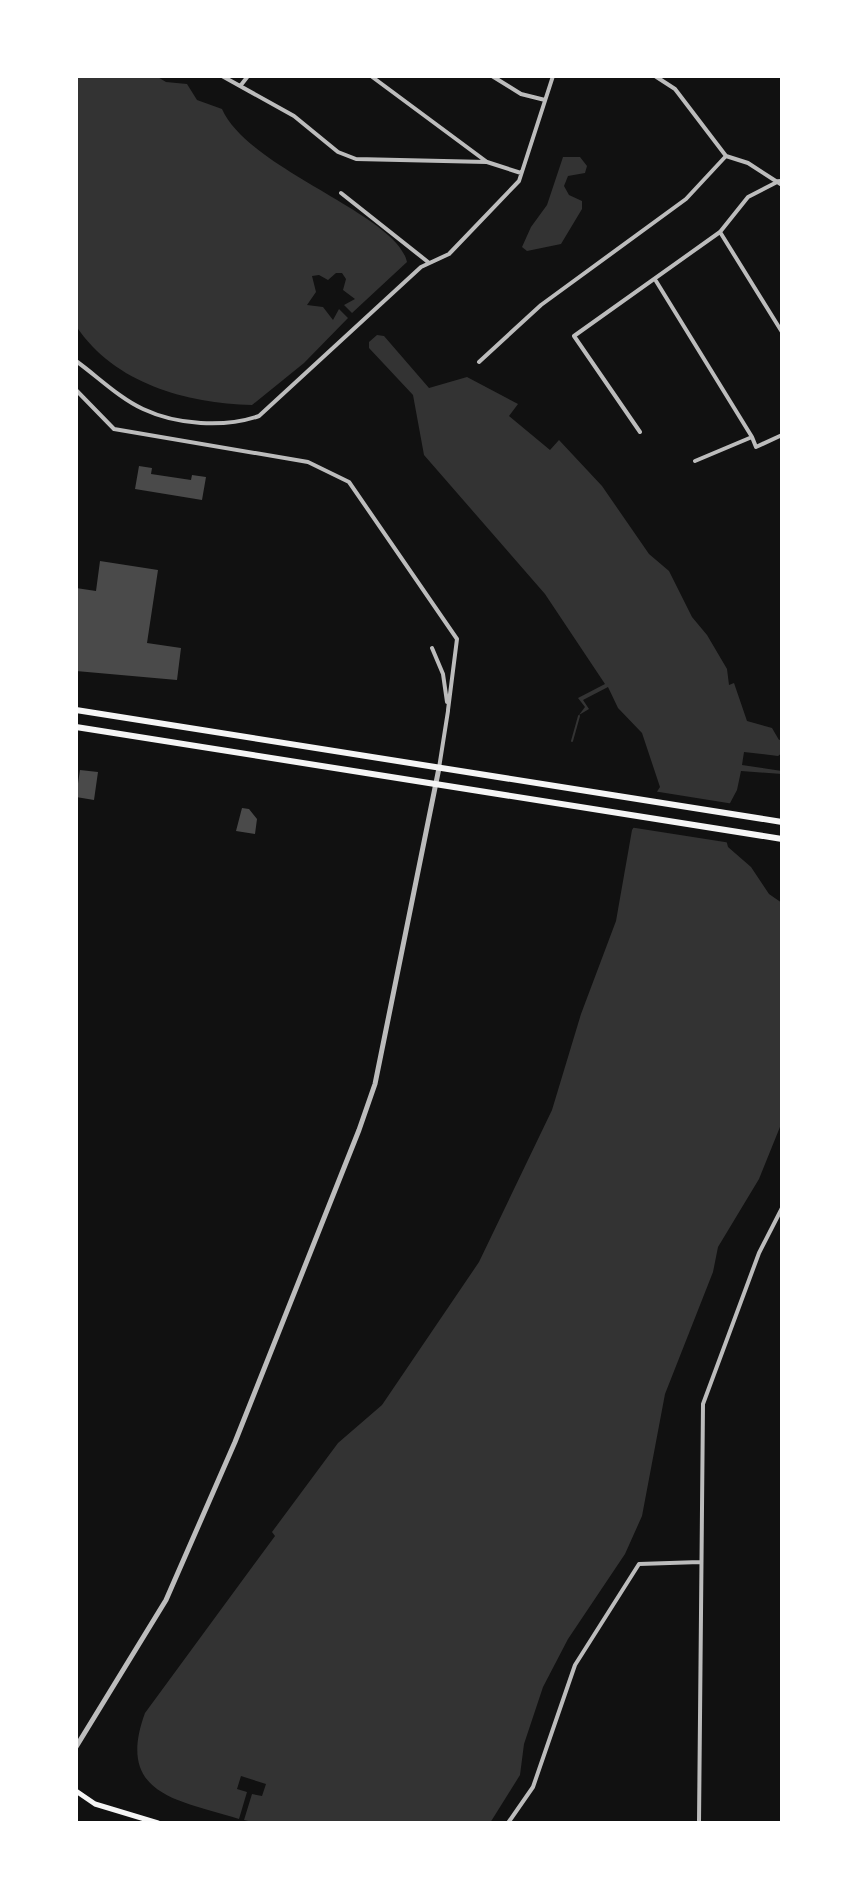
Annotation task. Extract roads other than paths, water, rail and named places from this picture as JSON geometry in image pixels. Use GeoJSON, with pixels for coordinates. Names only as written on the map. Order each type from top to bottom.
{"type":"FeatureCollection","features":[{"type":"Feature","properties":{"kind":"main road"},"geometry":{"type":"LineString","coordinates":[[76,710],[782,822]]}},
{"type":"Feature","properties":{"kind":"main road"},"geometry":{"type":"LineString","coordinates":[[76,727],[782,839]]}},
{"type":"Feature","properties":{"kind":"main road"},"geometry":{"type":"LineString","coordinates":[[76,1791],[105,1807],[158,1823]]}},
{"type":"Feature","properties":{"kind":"street"},"geometry":{"type":"LineString","coordinates":[[222,76],[294,116],[338,152],[356,159],[487,162],[521,173]]}},
{"type":"Feature","properties":{"kind":"street"},"geometry":{"type":"LineString","coordinates":[[241,85],[248,76]]}},
{"type":"Feature","properties":{"kind":"street"},"geometry":{"type":"LineString","coordinates":[[371,76],[487,162]]}},
{"type":"Feature","properties":{"kind":"street"},"geometry":{"type":"LineString","coordinates":[[492,76],[521,94],[545,100]]}},
{"type":"Feature","properties":{"kind":"street"},"geometry":{"type":"LineString","coordinates":[[76,361],[143,409],[185,420],[228,425],[259,416],[428,262],[449,254],[519,181],[553,76]]}},
{"type":"Feature","properties":{"kind":"street"},"geometry":{"type":"LineString","coordinates":[[655,76],[675,89],[726,156],[748,163],[780,183]]}},
{"type":"Feature","properties":{"kind":"street"},"geometry":{"type":"LineString","coordinates":[[479,362],[541,305],[686,199],[726,156]]}},
{"type":"Feature","properties":{"kind":"street"},"geometry":{"type":"LineString","coordinates":[[640,432],[574,336],[656,281],[720,232],[748,197],[780,183]]}},
{"type":"Feature","properties":{"kind":"street"},"geometry":{"type":"LineString","coordinates":[[341,193],[428,262]]}},
{"type":"Feature","properties":{"kind":"street"},"geometry":{"type":"LineString","coordinates":[[720,232],[782,332]]}},
{"type":"Feature","properties":{"kind":"street"},"geometry":{"type":"LineString","coordinates":[[656,281],[756,447],[782,435]]}},
{"type":"Feature","properties":{"kind":"street"},"geometry":{"type":"LineString","coordinates":[[76,390],[114,429],[308,462],[349,482],[457,639],[439,768],[375,1084],[247,1412],[166,1600],[76,1747]]}},
{"type":"Feature","properties":{"kind":"street"},"geometry":{"type":"LineString","coordinates":[[695,461],[752,437]]}},
{"type":"Feature","properties":{"kind":"street"},"geometry":{"type":"LineString","coordinates":[[432,648],[443,674],[448,710]]}},
{"type":"Feature","properties":{"kind":"street"},"geometry":{"type":"LineString","coordinates":[[699,1823],[703,1404],[759,1253],[782,1208]]}},
{"type":"Feature","properties":{"kind":"street"},"geometry":{"type":"LineString","coordinates":[[508,1823],[533,1787],[575,1665],[639,1564],[700,1562]]}},
{"type":"Feature","properties":{"kind":"waterway"},"geometry":{"type":"LineString","coordinates":[[572,741],[579,716]]}}]}
